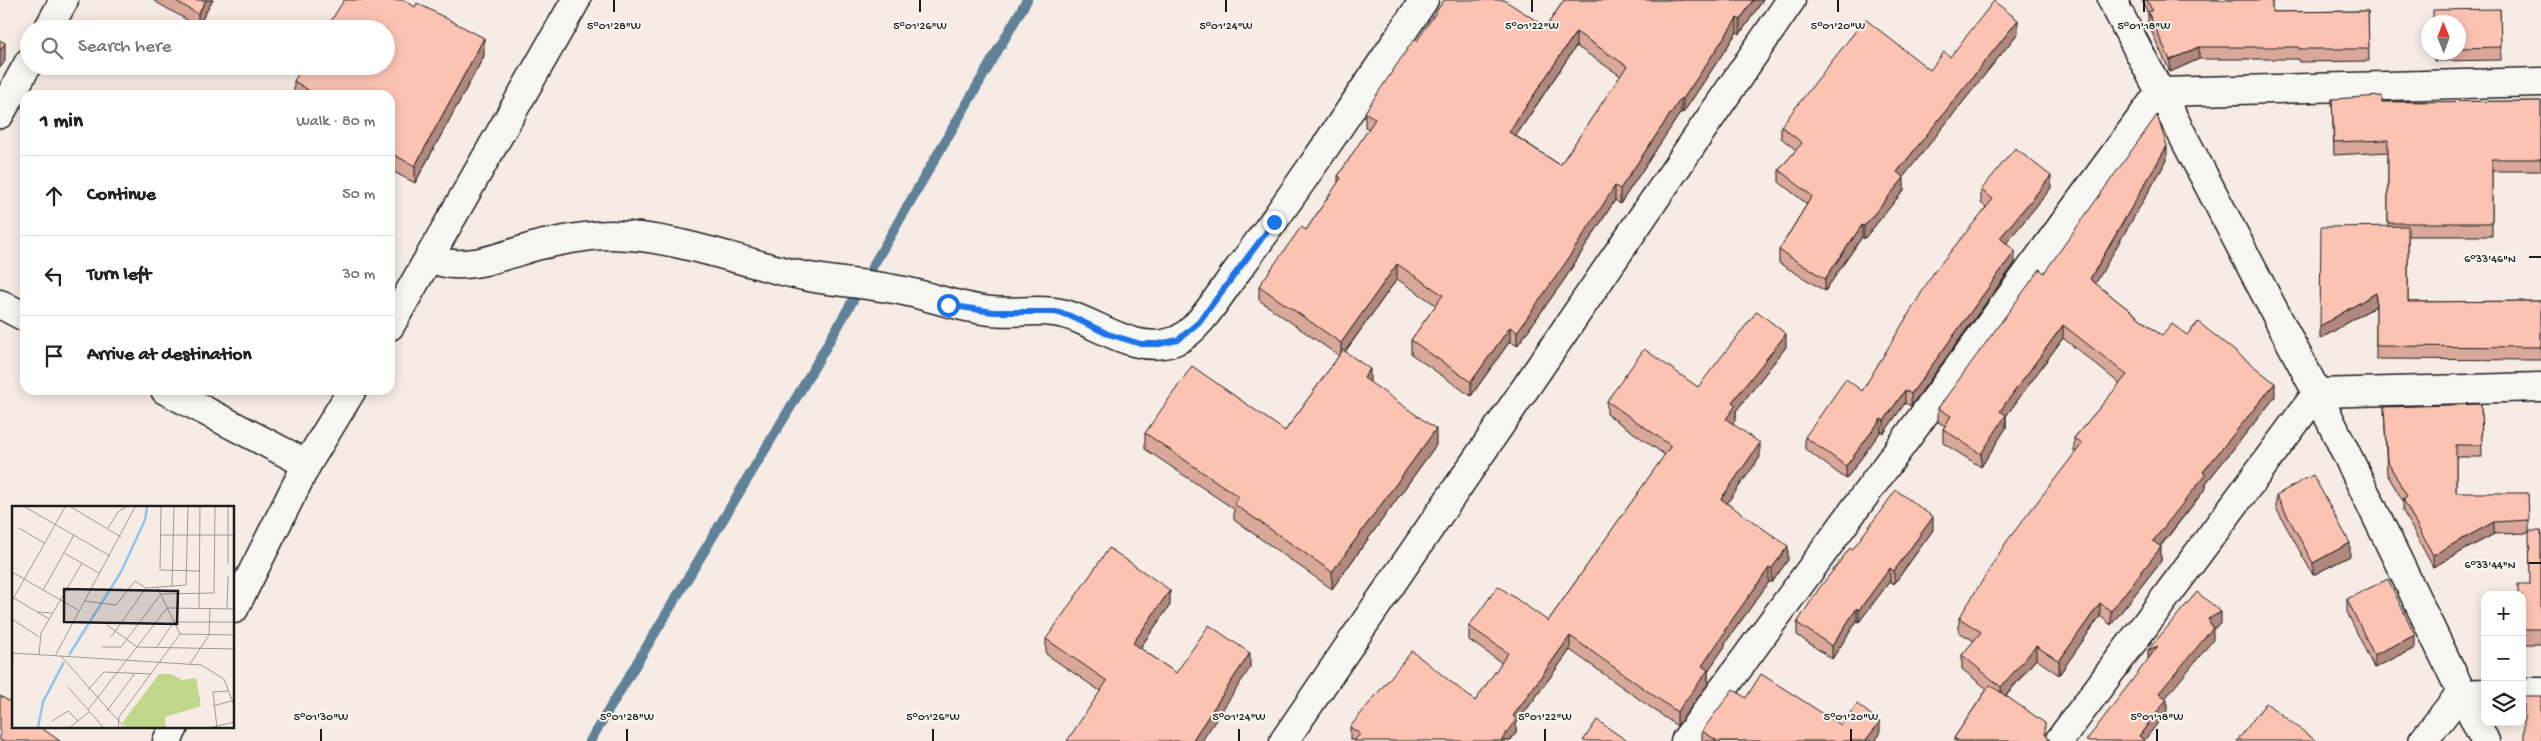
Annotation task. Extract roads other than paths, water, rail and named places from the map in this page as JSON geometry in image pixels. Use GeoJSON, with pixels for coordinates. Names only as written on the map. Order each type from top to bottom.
{"type":"FeatureCollection","features":[{"type":"Feature","properties":{"kind":"street"},"geometry":{"type":"LineString","coordinates":[[53,20],[64,0]]}},
{"type":"Feature","properties":{"kind":"street"},"geometry":{"type":"LineString","coordinates":[[395,318],[576,0]]}},
{"type":"Feature","properties":{"kind":"street"},"geometry":{"type":"LineString","coordinates":[[430,259],[454,264],[473,262],[573,238],[609,235],[645,237],[692,246],[809,277],[907,292],[968,309],[1021,313],[1055,312],[1068,315],[1108,334],[1141,344],[1159,344],[1178,340],[1199,322],[1274,222],[1424,0]]}},
{"type":"Feature","properties":{"kind":"street"},"geometry":{"type":"LineString","coordinates":[[1284,741],[1791,0]]}},
{"type":"Feature","properties":{"kind":"street"},"geometry":{"type":"LineString","coordinates":[[2112,0],[2473,694],[2485,741]]}},
{"type":"Feature","properties":{"kind":"street"},"geometry":{"type":"LineString","coordinates":[[0,114],[22,75]]}},
{"type":"Feature","properties":{"kind":"street"},"geometry":{"type":"LineString","coordinates":[[2160,92],[2541,82]]}},
{"type":"Feature","properties":{"kind":"street"},"geometry":{"type":"LineString","coordinates":[[1685,741],[2160,92]]}},
{"type":"Feature","properties":{"kind":"street"},"geometry":{"type":"LineString","coordinates":[[0,304],[20,314]]}},
{"type":"Feature","properties":{"kind":"street"},"geometry":{"type":"LineString","coordinates":[[2317,393],[2541,387]]}},
{"type":"Feature","properties":{"kind":"street"},"geometry":{"type":"LineString","coordinates":[[2059,741],[2317,393]]}},
{"type":"Feature","properties":{"kind":"street"},"geometry":{"type":"LineString","coordinates":[[175,395],[307,464]]}},
{"type":"Feature","properties":{"kind":"street"},"geometry":{"type":"LineString","coordinates":[[235,607],[307,464],[349,395]]}},
{"type":"Feature","properties":{"kind":"street"},"geometry":{"type":"LineString","coordinates":[[2526,692],[2541,692]]}},
{"type":"Feature","properties":{"kind":"street"},"geometry":{"type":"LineString","coordinates":[[2423,741],[2473,694]]}},
{"type":"Feature","properties":{"kind":"street"},"geometry":{"type":"LineString","coordinates":[[167,741],[174,728]]}},
{"type":"Feature","properties":{"kind":"waterway"},"geometry":{"type":"LineString","coordinates":[[590,741],[805,383],[1027,0]]}}]}
